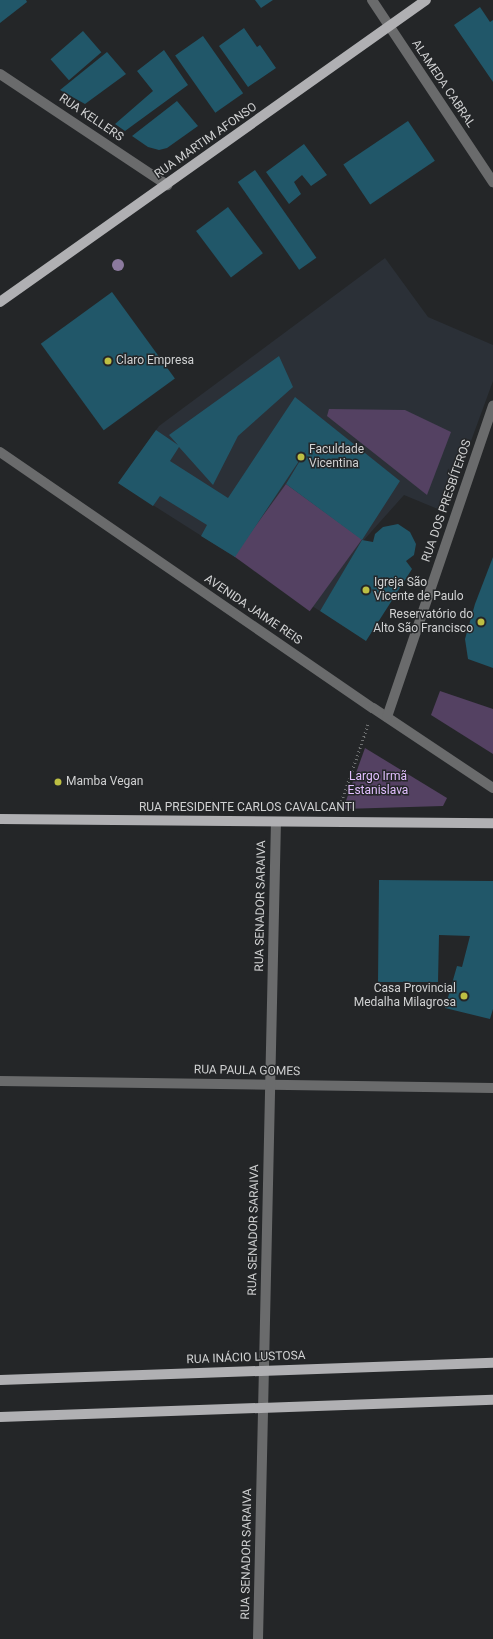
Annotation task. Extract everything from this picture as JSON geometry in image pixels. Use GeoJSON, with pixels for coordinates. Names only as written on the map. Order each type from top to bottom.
{"type":"FeatureCollection","features":[{"type":"Feature","properties":{"kind":"main road","name":"RUA MARTIM AFONSO"},"geometry":{"type":"LineString","coordinates":[[0,302],[426,0]]}},
{"type":"Feature","properties":{"kind":"main road","name":"RUA PRESIDENTE CARLOS CAVALCANTI"},"geometry":{"type":"LineString","coordinates":[[0,819],[493,823]]}},
{"type":"Feature","properties":{"kind":"main road","name":"RUA INÁCIO LUSTOSA"},"geometry":{"type":"LineString","coordinates":[[0,1380],[493,1362]]}},
{"type":"Feature","properties":{"kind":"main road"},"geometry":{"type":"LineString","coordinates":[[0,1417],[493,1400]]}},
{"type":"Feature","properties":{"kind":"street","name":"ALAMEDA CABRAL"},"geometry":{"type":"LineString","coordinates":[[372,0],[493,182]]}},
{"type":"Feature","properties":{"kind":"street","name":"RUA KELLERS"},"geometry":{"type":"LineString","coordinates":[[0,74],[167,185]]}},
{"type":"Feature","properties":{"kind":"street","name":"RUA DOS PRESBÍTEROS"},"geometry":{"type":"LineString","coordinates":[[387,717],[493,406]]}},
{"type":"Feature","properties":{"kind":"street","name":"AVENIDA JAIME REIS"},"geometry":{"type":"LineString","coordinates":[[0,452],[373,708],[493,788]]}},
{"type":"Feature","properties":{"kind":"street","name":"RUA SENADOR SARAIVA"},"geometry":{"type":"LineString","coordinates":[[258,1639],[276,822]]}},
{"type":"Feature","properties":{"kind":"street","name":"RUA PAULA GOMES"},"geometry":{"type":"LineString","coordinates":[[0,1081],[493,1088]]}},
{"type":"Feature","properties":{"kind":"path"},"geometry":{"type":"LineString","coordinates":[[334,822],[373,708]]}},
{"type":"Feature","properties":{"kind":"shaded area","name":"Faculdade Vicentina"},"geometry":{"type":"Polygon","coordinates":[[[385,258],[428,317],[493,345],[493,381],[445,512],[404,495],[363,541],[320,611],[118,483],[159,426],[385,258]]]}},
{"type":"Feature","properties":{"kind":"green space"},"geometry":{"type":"Polygon","coordinates":[[[329,409],[405,410],[451,432],[427,495],[327,416],[329,409]]]}},
{"type":"Feature","properties":{"kind":"green space"},"geometry":{"type":"Polygon","coordinates":[[[286,484],[362,539],[310,611],[234,556],[286,484]]]}},
{"type":"Feature","properties":{"kind":"green space"},"geometry":{"type":"Polygon","coordinates":[[[440,691],[493,709],[493,754],[431,715],[440,691]]]}},
{"type":"Feature","properties":{"kind":"green space","name":"Largo Irmã Estanislava"},"geometry":{"type":"Polygon","coordinates":[[[365,748],[447,798],[443,806],[343,809],[365,748]]]}},
{"type":"Feature","properties":{"kind":"building"},"geometry":{"type":"Polygon","coordinates":[[[0,0],[26,0],[27,2],[0,23],[0,0]]]}},
{"type":"Feature","properties":{"kind":"building"},"geometry":{"type":"Polygon","coordinates":[[[255,0],[273,0],[261,8],[255,0]]]}},
{"type":"Feature","properties":{"kind":"building"},"geometry":{"type":"Polygon","coordinates":[[[480,7],[490,22],[493,20],[493,82],[454,25],[480,7]]]}},
{"type":"Feature","properties":{"kind":"building"},"geometry":{"type":"Polygon","coordinates":[[[244,28],[257,47],[260,45],[276,68],[248,87],[219,46],[244,28]]]}},
{"type":"Feature","properties":{"kind":"building"},"geometry":{"type":"Polygon","coordinates":[[[83,31],[101,52],[69,80],[51,59],[83,31]]]}},
{"type":"Feature","properties":{"kind":"building"},"geometry":{"type":"Polygon","coordinates":[[[203,36],[243,93],[215,113],[175,56],[203,36]]]}},
{"type":"Feature","properties":{"kind":"building"},"geometry":{"type":"Polygon","coordinates":[[[164,50],[188,85],[125,131],[115,124],[153,91],[137,71],[164,50]]]}},
{"type":"Feature","properties":{"kind":"building"},"geometry":{"type":"Polygon","coordinates":[[[107,52],[126,74],[85,104],[60,90],[107,52]]]}},
{"type":"Feature","properties":{"kind":"building"},"geometry":{"type":"Polygon","coordinates":[[[177,101],[198,126],[167,148],[159,150],[148,147],[132,136],[177,101]]]}},
{"type":"Feature","properties":{"kind":"building"},"geometry":{"type":"Polygon","coordinates":[[[408,121],[435,161],[370,204],[343,165],[408,121]]]}},
{"type":"Feature","properties":{"kind":"building"},"geometry":{"type":"Polygon","coordinates":[[[304,144],[327,175],[311,186],[302,175],[294,182],[301,194],[289,204],[266,172],[304,144]]]}},
{"type":"Feature","properties":{"kind":"building"},"geometry":{"type":"Polygon","coordinates":[[[255,170],[316,258],[299,270],[238,182],[255,170]]]}},
{"type":"Feature","properties":{"kind":"building"},"geometry":{"type":"Polygon","coordinates":[[[228,207],[263,253],[231,277],[196,231],[228,207]]]}},
{"type":"Feature","properties":{"kind":"building","name":"Claro Empresa"},"geometry":{"type":"Polygon","coordinates":[[[112,292],[175,379],[104,430],[41,344],[112,292]]]}},
{"type":"Feature","properties":{"kind":"building"},"geometry":{"type":"Polygon","coordinates":[[[279,356],[293,387],[238,436],[213,485],[179,447],[170,461],[228,498],[295,397],[400,481],[362,540],[286,484],[307,449],[235,557],[201,536],[207,525],[160,496],[153,506],[118,483],[156,430],[178,445],[169,435],[279,356]]]}},
{"type":"Feature","properties":{"kind":"building","name":"Igreja São Vicente de Paulo"},"geometry":{"type":"Polygon","coordinates":[[[398,524],[410,532],[416,544],[414,555],[406,561],[412,569],[366,641],[320,611],[362,540],[373,542],[375,534],[383,527],[398,524]]]}},
{"type":"Feature","properties":{"kind":"building","name":"Reservatório do Alto São Francisco"},"geometry":{"type":"Polygon","coordinates":[[[493,557],[493,668],[468,659],[465,639],[475,604],[493,557]]]}},
{"type":"Feature","properties":{"kind":"building"},"geometry":{"type":"Polygon","coordinates":[[[379,880],[493,881],[493,1009],[490,1019],[445,1008],[457,966],[462,967],[470,936],[439,935],[438,982],[378,982],[379,880]]]}},
{"type":"Feature","properties":{"kind":"place","name":"Claro Empresa"},"geometry":{"type":"Point","coordinates":[108,361]}},
{"type":"Feature","properties":{"kind":"place","name":"Faculdade Vicentina"},"geometry":{"type":"Point","coordinates":[301,457]}},
{"type":"Feature","properties":{"kind":"place","name":"Igreja São Vicente de Paulo"},"geometry":{"type":"Point","coordinates":[366,590]}},
{"type":"Feature","properties":{"kind":"place","name":"Reservatório do Alto São Francisco"},"geometry":{"type":"Point","coordinates":[481,622]}},
{"type":"Feature","properties":{"kind":"place","name":"Mamba Vegan"},"geometry":{"type":"Point","coordinates":[58,782]}},
{"type":"Feature","properties":{"kind":"place","name":"Casa Provincial Medalha Milagrosa"},"geometry":{"type":"Point","coordinates":[464,996]}}]}
